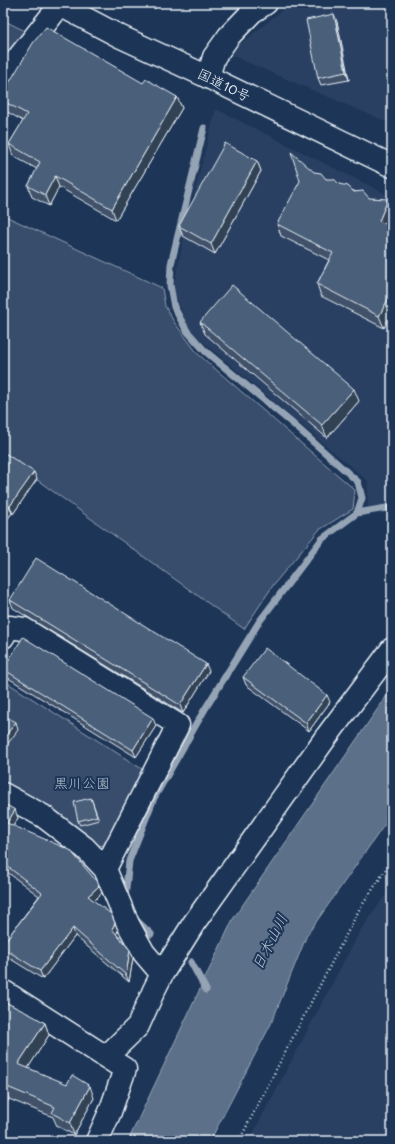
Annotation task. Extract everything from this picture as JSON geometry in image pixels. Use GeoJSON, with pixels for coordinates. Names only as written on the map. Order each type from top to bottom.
{"type":"FeatureCollection","features":[{"type":"Feature","properties":{"kind":"main road"},"geometry":{"type":"LineString","coordinates":[[208,77],[214,57],[229,36],[252,12],[266,3]]}},
{"type":"Feature","properties":{"kind":"main road"},"geometry":{"type":"LineString","coordinates":[[3,77],[58,4]]}},
{"type":"Feature","properties":{"kind":"main road","name":"国道10号"},"geometry":{"type":"LineString","coordinates":[[58,4],[119,36],[208,77],[392,166]]}},
{"type":"Feature","properties":{"kind":"main road"},"geometry":{"type":"LineString","coordinates":[[5,629],[24,629],[178,725],[105,869]]}},
{"type":"Feature","properties":{"kind":"main road"},"geometry":{"type":"LineString","coordinates":[[106,1057],[138,1026],[162,974],[194,923],[324,740],[392,649]]}},
{"type":"Feature","properties":{"kind":"main road"},"geometry":{"type":"LineString","coordinates":[[3,794],[49,821],[85,848],[105,869],[128,924],[144,953],[162,974]]}},
{"type":"Feature","properties":{"kind":"main road"},"geometry":{"type":"LineString","coordinates":[[3,990],[125,1069],[110,1112],[97,1141]]}},
{"type":"Feature","properties":{"kind":"path"},"geometry":{"type":"LineString","coordinates":[[239,1141],[359,910],[392,860]]}},
{"type":"Feature","properties":{"kind":"shaded area"},"geometry":{"type":"Polygon","coordinates":[[[291,3],[392,3],[392,124],[228,54],[291,3]]]}},
{"type":"Feature","properties":{"kind":"shaded area"},"geometry":{"type":"Polygon","coordinates":[[[216,109],[392,197],[392,503],[368,507],[368,481],[190,331],[173,290],[188,217],[216,109]]]}},
{"type":"Feature","properties":{"kind":"shaded area"},"geometry":{"type":"Polygon","coordinates":[[[392,886],[392,1141],[249,1141],[360,931],[392,886]]]}},
{"type":"Feature","properties":{"kind":"green space"},"geometry":{"type":"Polygon","coordinates":[[[3,20],[25,31],[3,60],[3,20]]]}},
{"type":"Feature","properties":{"kind":"green space"},"geometry":{"type":"Polygon","coordinates":[[[3,215],[162,288],[165,306],[174,322],[198,354],[355,490],[353,509],[319,530],[274,584],[244,629],[3,457],[3,215]]]}},
{"type":"Feature","properties":{"kind":"green space","name":"黒川公園"},"geometry":{"type":"Polygon","coordinates":[[[3,680],[142,769],[107,845],[93,846],[3,784],[3,680]]]}},
{"type":"Feature","properties":{"kind":"water","name":"日木山川"},"geometry":{"type":"Polygon","coordinates":[[[392,688],[392,814],[307,935],[271,1024],[210,1141],[128,1141],[233,919],[392,688]]]}},
{"type":"Feature","properties":{"kind":"building"},"geometry":{"type":"Polygon","coordinates":[[[334,14],[346,72],[318,78],[306,20],[334,14]]]}},
{"type":"Feature","properties":{"kind":"building"},"geometry":{"type":"Polygon","coordinates":[[[46,27],[143,83],[146,79],[177,97],[112,209],[55,176],[45,195],[28,186],[40,162],[9,144],[27,114],[3,101],[3,93],[33,43],[46,27]]]}},
{"type":"Feature","properties":{"kind":"building"},"geometry":{"type":"Polygon","coordinates":[[[225,143],[257,161],[211,244],[179,226],[225,143]]]}},
{"type":"Feature","properties":{"kind":"building"},"geometry":{"type":"Polygon","coordinates":[[[291,152],[314,172],[321,173],[326,179],[334,179],[339,184],[348,186],[354,192],[363,191],[369,198],[388,199],[379,221],[392,227],[392,292],[379,316],[317,284],[333,253],[277,224],[300,181],[291,152]]]}},
{"type":"Feature","properties":{"kind":"building"},"geometry":{"type":"Polygon","coordinates":[[[232,285],[354,389],[322,425],[200,322],[232,285]]]}},
{"type":"Feature","properties":{"kind":"building"},"geometry":{"type":"Polygon","coordinates":[[[3,452],[34,472],[10,506],[3,513],[3,452]]]}},
{"type":"Feature","properties":{"kind":"building"},"geometry":{"type":"Polygon","coordinates":[[[36,558],[206,664],[180,705],[10,600],[36,558]]]}},
{"type":"Feature","properties":{"kind":"building"},"geometry":{"type":"Polygon","coordinates":[[[23,637],[153,718],[133,750],[3,669],[23,637]]]}},
{"type":"Feature","properties":{"kind":"building"},"geometry":{"type":"Polygon","coordinates":[[[265,648],[327,695],[306,723],[243,677],[265,648]]]}},
{"type":"Feature","properties":{"kind":"building"},"geometry":{"type":"Polygon","coordinates":[[[3,715],[16,722],[3,739],[3,715]]]}},
{"type":"Feature","properties":{"kind":"building"},"geometry":{"type":"Polygon","coordinates":[[[91,798],[97,816],[78,821],[74,802],[91,798]]]}},
{"type":"Feature","properties":{"kind":"building"},"geometry":{"type":"Polygon","coordinates":[[[3,803],[15,810],[7,823],[70,850],[98,883],[99,886],[88,896],[111,914],[115,923],[112,929],[130,950],[126,975],[73,928],[40,971],[3,948],[3,944],[42,893],[3,863],[3,803]]]}},
{"type":"Feature","properties":{"kind":"building"},"geometry":{"type":"Polygon","coordinates":[[[3,1001],[45,1023],[18,1064],[67,1084],[72,1075],[90,1086],[70,1123],[52,1113],[55,1107],[5,1086],[3,1089],[3,1001]]]}},
{"type":"Feature","properties":{"kind":"waterway"},"geometry":{"type":"LineString","coordinates":[[204,128],[171,264],[170,285],[174,307],[187,331],[205,351],[293,424],[358,482],[362,498],[357,513]]}},
{"type":"Feature","properties":{"kind":"waterway"},"geometry":{"type":"LineString","coordinates":[[126,900],[129,861],[154,798],[205,709],[259,622],[322,539],[357,513],[392,507]]}},
{"type":"Feature","properties":{"kind":"waterway"},"geometry":{"type":"LineString","coordinates":[[135,919],[151,934]]}},
{"type":"Feature","properties":{"kind":"waterway"},"geometry":{"type":"LineString","coordinates":[[191,962],[206,990]]}}]}
